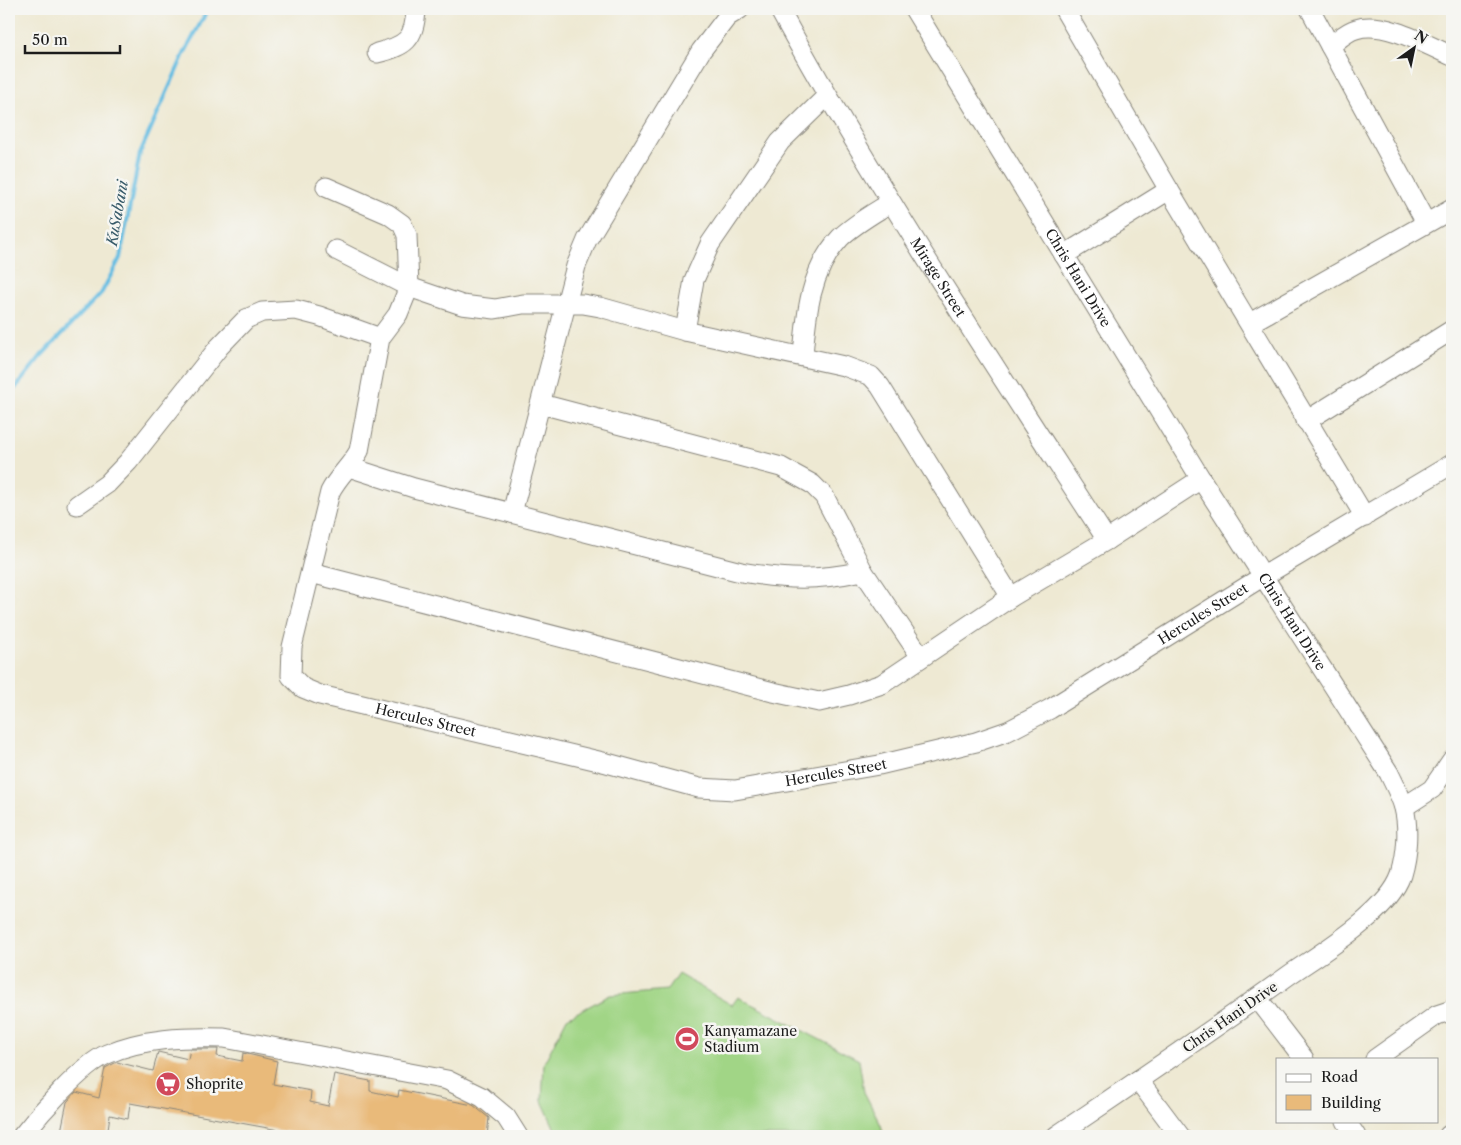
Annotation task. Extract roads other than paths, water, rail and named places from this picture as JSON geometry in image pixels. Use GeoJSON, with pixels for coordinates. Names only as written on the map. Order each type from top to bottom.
{"type":"FeatureCollection","features":[{"type":"Feature","properties":{"kind":"street"},"geometry":{"type":"LineString","coordinates":[[377,53],[399,48],[406,42],[415,22],[416,9]]}},
{"type":"Feature","properties":{"kind":"street"},"geometry":{"type":"LineString","coordinates":[[512,514],[566,304],[587,240],[604,208],[701,51],[727,17],[740,9]]}},
{"type":"Feature","properties":{"kind":"street","name":"Mirage Street"},"geometry":{"type":"LineString","coordinates":[[779,9],[827,96],[890,203],[1107,540]]}},
{"type":"Feature","properties":{"kind":"street","name":"Chris Hani Drive"},"geometry":{"type":"LineString","coordinates":[[914,9],[1201,480],[1390,773],[1404,807],[1406,835],[1400,875],[1394,888],[1379,906],[1351,931],[1258,999],[1056,1136]]}},
{"type":"Feature","properties":{"kind":"street"},"geometry":{"type":"LineString","coordinates":[[1064,9],[1169,190],[1365,517]]}},
{"type":"Feature","properties":{"kind":"street"},"geometry":{"type":"LineString","coordinates":[[1310,9],[1426,223]]}},
{"type":"Feature","properties":{"kind":"street"},"geometry":{"type":"LineString","coordinates":[[1330,46],[1354,29],[1370,26],[1396,33],[1452,56]]}},
{"type":"Feature","properties":{"kind":"street"},"geometry":{"type":"LineString","coordinates":[[685,331],[694,280],[710,244],[780,142],[827,96]]}},
{"type":"Feature","properties":{"kind":"street"},"geometry":{"type":"LineString","coordinates":[[77,505],[107,484],[128,462],[219,348],[246,319],[262,312],[296,310],[319,316],[380,338],[398,314],[409,287],[407,235],[402,224],[388,214],[326,187]]}},
{"type":"Feature","properties":{"kind":"street"},"geometry":{"type":"LineString","coordinates":[[1064,255],[1169,190]]}},
{"type":"Feature","properties":{"kind":"street"},"geometry":{"type":"LineString","coordinates":[[803,356],[806,313],[818,270],[840,238],[890,203]]}},
{"type":"Feature","properties":{"kind":"street"},"geometry":{"type":"LineString","coordinates":[[1250,324],[1452,209]]}},
{"type":"Feature","properties":{"kind":"street"},"geometry":{"type":"LineString","coordinates":[[336,250],[409,287],[441,299],[481,308],[495,309],[523,304],[566,304],[600,307],[685,331],[803,356],[861,371],[870,376],[880,386],[1011,597]]}},
{"type":"Feature","properties":{"kind":"street"},"geometry":{"type":"LineString","coordinates":[[1306,421],[1452,330]]}},
{"type":"Feature","properties":{"kind":"street","name":"Hercules Street"},"geometry":{"type":"LineString","coordinates":[[380,338],[362,442],[349,466],[340,475],[330,492],[290,663],[290,676],[302,688],[320,695],[607,763],[690,786],[735,790],[889,763],[934,753],[1008,731],[1093,683],[1262,577],[1452,464]]}},
{"type":"Feature","properties":{"kind":"street"},"geometry":{"type":"LineString","coordinates":[[541,404],[781,467],[812,484],[824,496],[863,571],[921,657]]}},
{"type":"Feature","properties":{"kind":"street"},"geometry":{"type":"LineString","coordinates":[[349,466],[414,488],[758,575],[785,579],[828,578],[863,571]]}},
{"type":"Feature","properties":{"kind":"street"},"geometry":{"type":"LineString","coordinates":[[311,573],[818,702],[849,696],[882,684],[1011,597],[1107,540],[1201,480]]}},
{"type":"Feature","properties":{"kind":"street"},"geometry":{"type":"LineString","coordinates":[[1404,807],[1432,788],[1452,760]]}},
{"type":"Feature","properties":{"kind":"street"},"geometry":{"type":"LineString","coordinates":[[1258,999],[1303,1058]]}},
{"type":"Feature","properties":{"kind":"street"},"geometry":{"type":"LineString","coordinates":[[1376,1058],[1437,1015],[1452,1010]]}},
{"type":"Feature","properties":{"kind":"street"},"geometry":{"type":"LineString","coordinates":[[22,1136],[71,1084],[106,1055],[141,1043],[192,1037],[224,1038],[447,1080],[482,1097],[506,1117],[518,1136]]}},
{"type":"Feature","properties":{"kind":"street"},"geometry":{"type":"LineString","coordinates":[[1138,1080],[1180,1136]]}},
{"type":"Feature","properties":{"kind":"street"},"geometry":{"type":"LineString","coordinates":[[1347,1122],[1356,1136]]}},
{"type":"Feature","properties":{"kind":"street"},"geometry":{"type":"LineString","coordinates":[[1448,1136],[1452,1133]]}},
{"type":"Feature","properties":{"kind":"waterway","name":"KuSabani"},"geometry":{"type":"LineString","coordinates":[[9,396],[41,356],[102,292],[120,258],[140,153],[184,54],[208,9]]}},
{"type":"Feature","properties":{"kind":"place","name":"Kanyamazane Stadium"},"geometry":{"type":"Point","coordinates":[687,1039]}},
{"type":"Feature","properties":{"kind":"place","name":"Shoprite"},"geometry":{"type":"Point","coordinates":[168,1084]}}]}
